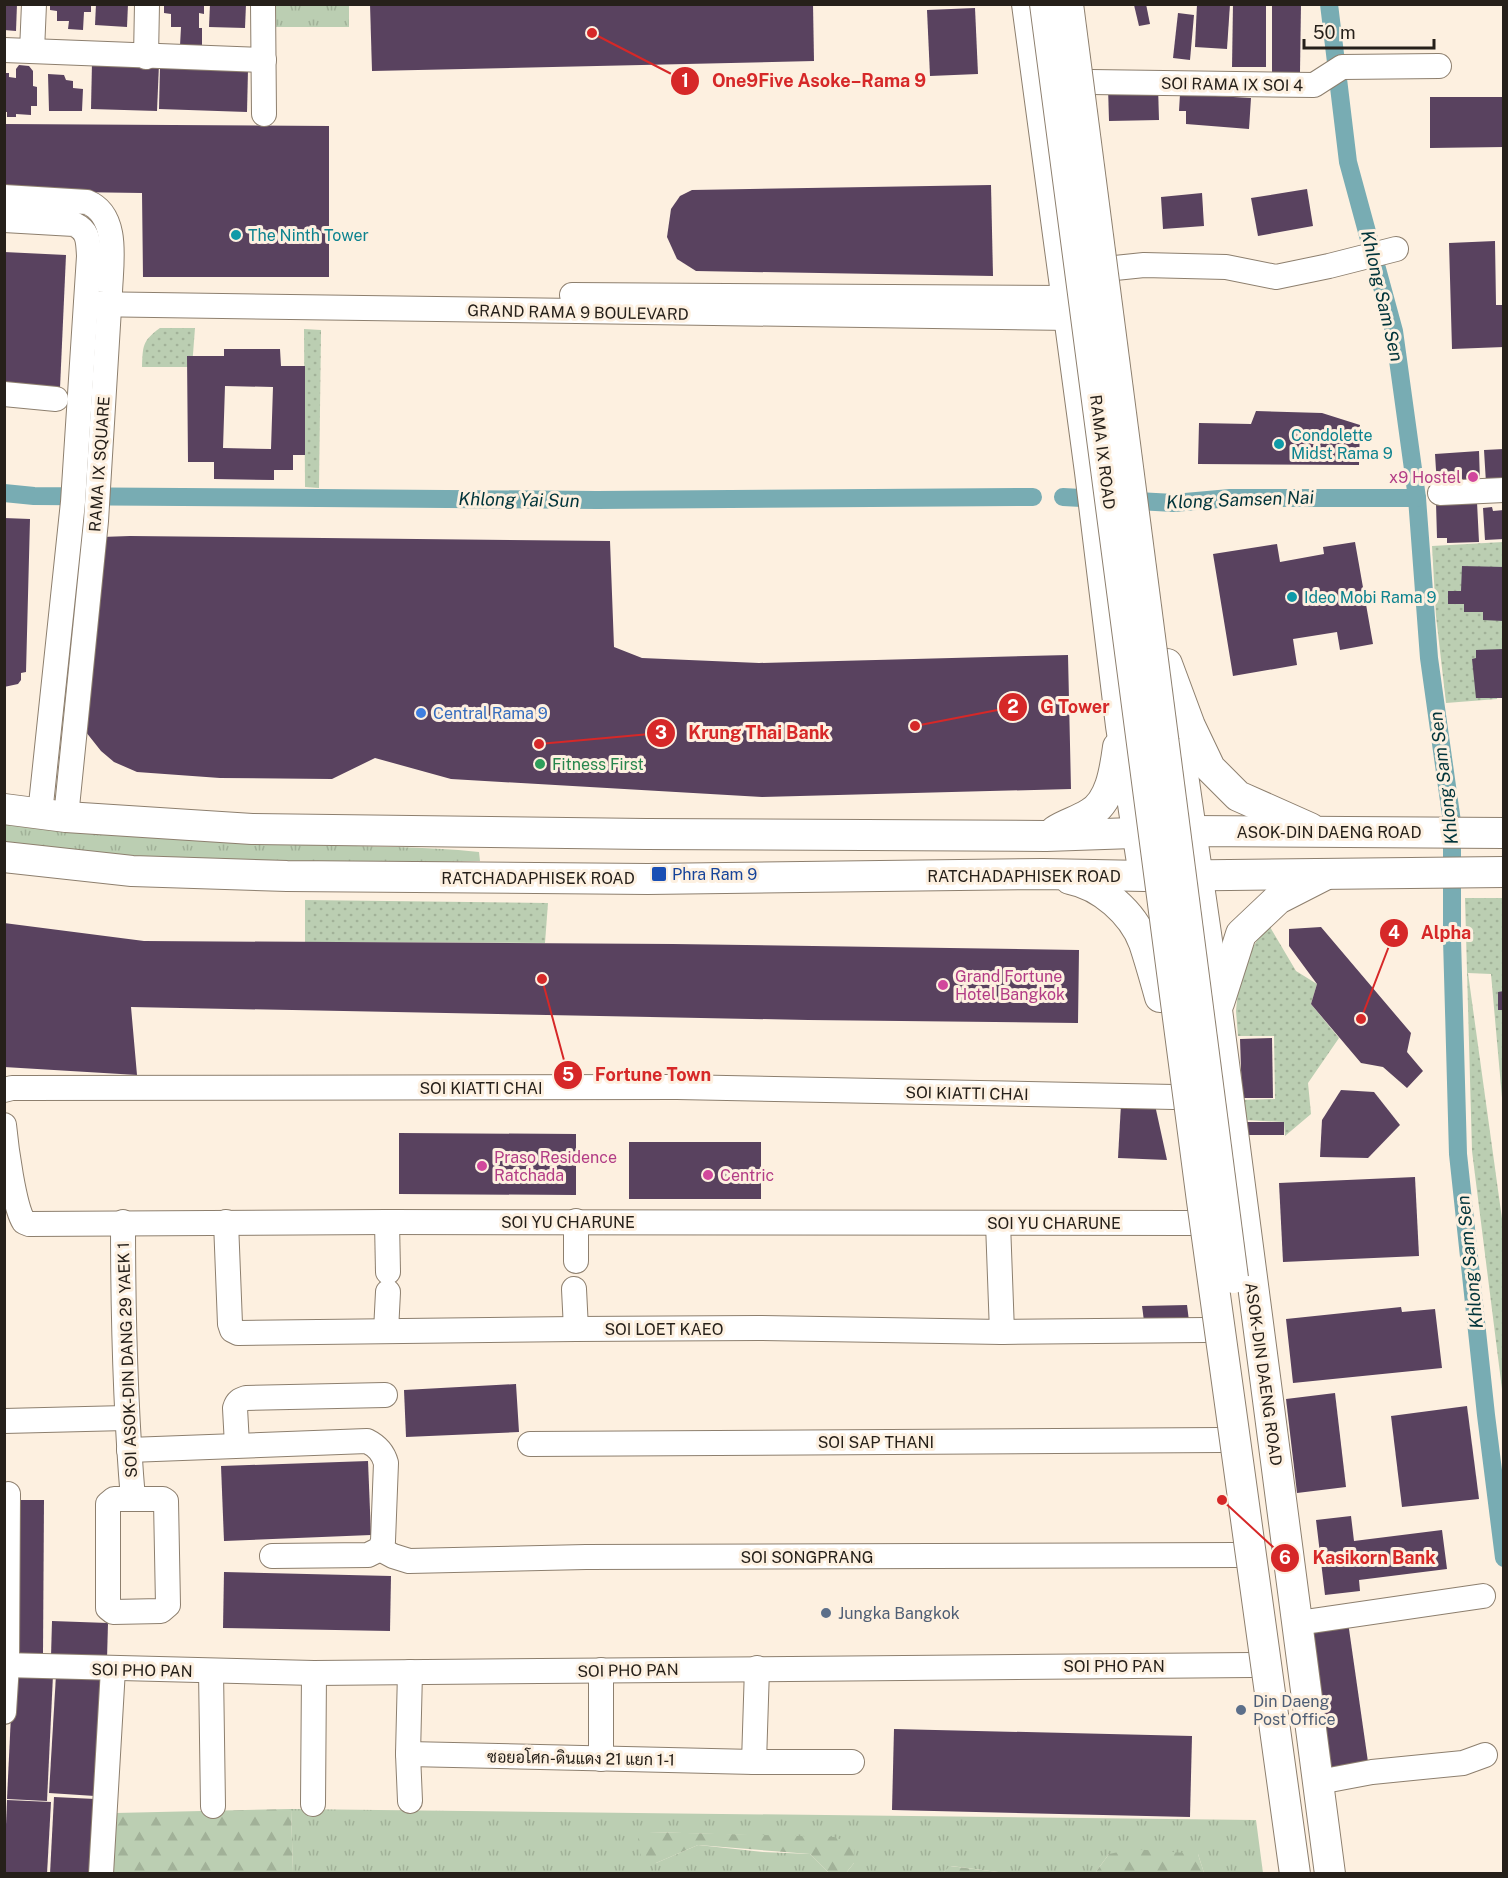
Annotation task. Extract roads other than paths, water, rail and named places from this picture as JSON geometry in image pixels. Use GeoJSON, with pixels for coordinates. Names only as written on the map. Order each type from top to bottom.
{"type":"FeatureCollection","features":[{"type":"Feature","properties":{"kind":"main road","name":"RAMA IX ROAD"},"geometry":{"type":"LineString","coordinates":[[1027,4],[1097,525],[1121,726],[1139,833]]}},
{"type":"Feature","properties":{"kind":"main road","name":"RAMA IX ROAD"},"geometry":{"type":"LineString","coordinates":[[1045,4],[1172,887]]}},
{"type":"Feature","properties":{"kind":"main road","name":"RAMA IX ROAD"},"geometry":{"type":"LineString","coordinates":[[1068,4],[1172,887]]}},
{"type":"Feature","properties":{"kind":"main road"},"geometry":{"type":"LineString","coordinates":[[1081,4],[1149,531],[1191,831]]}},
{"type":"Feature","properties":{"kind":"main road"},"geometry":{"type":"LineString","coordinates":[[1167,664],[1190,726],[1210,768],[1238,796],[1316,831]]}},
{"type":"Feature","properties":{"kind":"main road"},"geometry":{"type":"LineString","coordinates":[[1046,836],[1064,825],[1091,814],[1105,797],[1115,767],[1121,726]]}},
{"type":"Feature","properties":{"kind":"main road"},"geometry":{"type":"LineString","coordinates":[[4,809],[53,816],[252,829],[1046,836],[1139,833]]}},
{"type":"Feature","properties":{"kind":"main road","name":"ASOK-DIN DAENG ROAD"},"geometry":{"type":"LineString","coordinates":[[1191,831],[1172,887],[1160,997],[1282,1874]]}},
{"type":"Feature","properties":{"kind":"main road","name":"ASOK-DIN DAENG ROAD"},"geometry":{"type":"LineString","coordinates":[[1313,1868],[1318,1782],[1217,1010],[1172,887],[1139,833],[1191,831],[1503,833]]}},
{"type":"Feature","properties":{"kind":"main road"},"geometry":{"type":"LineString","coordinates":[[646,834],[657,844],[658,863],[648,879]]}},
{"type":"Feature","properties":{"kind":"main road","name":"RATCHADAPHISEK ROAD"},"geometry":{"type":"LineString","coordinates":[[4,857],[132,872],[214,875],[648,879],[1043,874],[1172,887]]}},
{"type":"Feature","properties":{"kind":"main road"},"geometry":{"type":"LineString","coordinates":[[1172,887],[1328,873],[1503,872]]}},
{"type":"Feature","properties":{"kind":"main road"},"geometry":{"type":"LineString","coordinates":[[1217,1010],[1241,934],[1278,899],[1328,873]]}},
{"type":"Feature","properties":{"kind":"main road"},"geometry":{"type":"LineString","coordinates":[[1043,874],[1076,880],[1100,891],[1130,918],[1143,941],[1160,997]]}},
{"type":"Feature","properties":{"kind":"main road","name":"ASOK-DIN DAENG ROAD"},"geometry":{"type":"LineString","coordinates":[[1172,887],[1202,1202],[1313,1868]]}},
{"type":"Feature","properties":{"kind":"main road"},"geometry":{"type":"LineString","coordinates":[[1200,1286],[1252,1280]]}},
{"type":"Feature","properties":{"kind":"main road"},"geometry":{"type":"LineString","coordinates":[[1216,1400],[1267,1395]]}},
{"type":"Feature","properties":{"kind":"street"},"geometry":{"type":"LineString","coordinates":[[32,51],[34,4]]}},
{"type":"Feature","properties":{"kind":"street"},"geometry":{"type":"LineString","coordinates":[[146,57],[147,4]]}},
{"type":"Feature","properties":{"kind":"street"},"geometry":{"type":"LineString","coordinates":[[263,4],[264,114]]}},
{"type":"Feature","properties":{"kind":"street"},"geometry":{"type":"LineString","coordinates":[[4,50],[264,60]]}},
{"type":"Feature","properties":{"kind":"street","name":"SOI RAMA IX SOI 4"},"geometry":{"type":"LineString","coordinates":[[1091,82],[1314,85],[1347,66],[1439,66]]}},
{"type":"Feature","properties":{"kind":"street","name":"RAMA IX SQUARE"},"geometry":{"type":"LineString","coordinates":[[4,197],[87,202],[96,206],[104,215],[110,229],[112,260],[98,298]]}},
{"type":"Feature","properties":{"kind":"street","name":"RAMA IX SQUARE"},"geometry":{"type":"LineString","coordinates":[[4,220],[58,222],[83,228],[88,236],[98,298],[85,496],[53,816]]}},
{"type":"Feature","properties":{"kind":"street"},"geometry":{"type":"LineString","coordinates":[[1115,268],[1144,265],[1226,267],[1276,277],[1392,250]]}},
{"type":"Feature","properties":{"kind":"street","name":"GRAND RAMA 9 BOULEVARD"},"geometry":{"type":"LineString","coordinates":[[98,298],[1068,308]]}},
{"type":"Feature","properties":{"kind":"street"},"geometry":{"type":"LineString","coordinates":[[4,394],[56,399]]}},
{"type":"Feature","properties":{"kind":"street"},"geometry":{"type":"LineString","coordinates":[[1440,493],[1503,490]]}},
{"type":"Feature","properties":{"kind":"street","name":"SOI KIATTI CHAI"},"geometry":{"type":"LineString","coordinates":[[4,1090],[12,1088],[677,1087],[1174,1097]]}},
{"type":"Feature","properties":{"kind":"street","name":"SOI YU CHARUNE"},"geometry":{"type":"LineString","coordinates":[[5,1139],[18,1208],[24,1222],[29,1224],[387,1221],[1191,1223]]}},
{"type":"Feature","properties":{"kind":"street"},"geometry":{"type":"LineString","coordinates":[[386,1331],[387,1221]]}},
{"type":"Feature","properties":{"kind":"street"},"geometry":{"type":"LineString","coordinates":[[576,1221],[576,1262]]}},
{"type":"Feature","properties":{"kind":"street","name":"SOI ASOK-DIN DANG 29 YAEK 1"},"geometry":{"type":"LineString","coordinates":[[123,1222],[126,1418],[133,1499]]}},
{"type":"Feature","properties":{"kind":"street","name":"SOI LOET KAEO"},"geometry":{"type":"LineString","coordinates":[[226,1222],[230,1324],[232,1330],[238,1334],[758,1328],[1002,1332],[1205,1330]]}},
{"type":"Feature","properties":{"kind":"street"},"geometry":{"type":"LineString","coordinates":[[998,1222],[1002,1332]]}},
{"type":"Feature","properties":{"kind":"street"},"geometry":{"type":"LineString","coordinates":[[574,1289],[576,1329]]}},
{"type":"Feature","properties":{"kind":"street"},"geometry":{"type":"LineString","coordinates":[[237,1445],[235,1408],[241,1400],[385,1395]]}},
{"type":"Feature","properties":{"kind":"street"},"geometry":{"type":"LineString","coordinates":[[4,1421],[126,1418]]}},
{"type":"Feature","properties":{"kind":"street","name":"SOI SAP THANI"},"geometry":{"type":"LineString","coordinates":[[530,1444],[1221,1440]]}},
{"type":"Feature","properties":{"kind":"street"},"geometry":{"type":"LineString","coordinates":[[129,1450],[367,1441],[376,1446],[383,1454],[386,1463],[383,1541],[380,1549],[368,1555],[272,1556]]}},
{"type":"Feature","properties":{"kind":"street"},"geometry":{"type":"LineString","coordinates":[[4,1712],[8,1494]]}},
{"type":"Feature","properties":{"kind":"street"},"geometry":{"type":"LineString","coordinates":[[163,1498],[167,1505],[168,1605],[161,1611],[113,1612],[107,1606],[108,1504],[114,1499],[133,1499],[163,1498]]}},
{"type":"Feature","properties":{"kind":"street","name":"SOI SONGPRANG"},"geometry":{"type":"LineString","coordinates":[[380,1549],[409,1561],[586,1557],[1237,1556]]}},
{"type":"Feature","properties":{"kind":"street"},"geometry":{"type":"LineString","coordinates":[[1298,1623],[1483,1596]]}},
{"type":"Feature","properties":{"kind":"street","name":"SOI PHO PAN"},"geometry":{"type":"LineString","coordinates":[[6,1665],[314,1673],[1252,1665]]}},
{"type":"Feature","properties":{"kind":"street"},"geometry":{"type":"LineString","coordinates":[[754,1762],[757,1668]]}},
{"type":"Feature","properties":{"kind":"street"},"geometry":{"type":"LineString","coordinates":[[101,1874],[113,1669]]}},
{"type":"Feature","properties":{"kind":"street"},"geometry":{"type":"LineString","coordinates":[[601,1759],[602,1670]]}},
{"type":"Feature","properties":{"kind":"street"},"geometry":{"type":"LineString","coordinates":[[211,1671],[213,1806]]}},
{"type":"Feature","properties":{"kind":"street"},"geometry":{"type":"LineString","coordinates":[[410,1672],[408,1754],[410,1801]]}},
{"type":"Feature","properties":{"kind":"street"},"geometry":{"type":"LineString","coordinates":[[313,1804],[314,1673]]}},
{"type":"Feature","properties":{"kind":"street","name":"ซอยอโศก-ดินแดง 21 แยก 1-1"},"geometry":{"type":"LineString","coordinates":[[408,1754],[852,1762]]}},
{"type":"Feature","properties":{"kind":"street"},"geometry":{"type":"LineString","coordinates":[[1318,1782],[1372,1772],[1463,1762],[1485,1755]]}},
{"type":"Feature","properties":{"kind":"waterway","name":"Khlong Sam Sen"},"geometry":{"type":"LineString","coordinates":[[1329,4],[1348,162],[1394,331],[1417,498],[1429,658],[1452,822],[1452,939],[1458,1154],[1504,1558]]}},
{"type":"Feature","properties":{"kind":"waterway","name":"Khlong Yai Sun"},"geometry":{"type":"LineString","coordinates":[[4,493],[34,496],[597,500],[1033,497]]}},
{"type":"Feature","properties":{"kind":"waterway","name":"Klong Samsen Nai"},"geometry":{"type":"LineString","coordinates":[[1063,497],[1174,503],[1230,498],[1417,498]]}},
{"type":"Feature","properties":{"kind":"place","name":"One9Five Asoke–Rama 9"},"geometry":{"type":"Point","coordinates":[592,33]}},
{"type":"Feature","properties":{"kind":"place","name":"The Ninth Tower"},"geometry":{"type":"Point","coordinates":[236,235]}},
{"type":"Feature","properties":{"kind":"place","name":"Condolette Midst Rama 9"},"geometry":{"type":"Point","coordinates":[1279,444]}},
{"type":"Feature","properties":{"kind":"place","name":"x9 Hostel"},"geometry":{"type":"Point","coordinates":[1473,477]}},
{"type":"Feature","properties":{"kind":"place","name":"Ideo Mobi Rama 9"},"geometry":{"type":"Point","coordinates":[1292,597]}},
{"type":"Feature","properties":{"kind":"place","name":"Central Rama 9"},"geometry":{"type":"Point","coordinates":[421,713]}},
{"type":"Feature","properties":{"kind":"place","name":"G Tower"},"geometry":{"type":"Point","coordinates":[915,726]}},
{"type":"Feature","properties":{"kind":"place","name":"Krung Thai Bank"},"geometry":{"type":"Point","coordinates":[539,744]}},
{"type":"Feature","properties":{"kind":"place","name":"Fitness First"},"geometry":{"type":"Point","coordinates":[540,764]}},
{"type":"Feature","properties":{"kind":"place","name":"Phra Ram 9"},"geometry":{"type":"Point","coordinates":[659,874]}},
{"type":"Feature","properties":{"kind":"place","name":"Fortune Town"},"geometry":{"type":"Point","coordinates":[542,979]}},
{"type":"Feature","properties":{"kind":"place","name":"Grand Fortune Hotel Bangkok"},"geometry":{"type":"Point","coordinates":[943,985]}},
{"type":"Feature","properties":{"kind":"place","name":"Alpha"},"geometry":{"type":"Point","coordinates":[1361,1019]}},
{"type":"Feature","properties":{"kind":"place","name":"Praso Residence Ratchada"},"geometry":{"type":"Point","coordinates":[482,1166]}},
{"type":"Feature","properties":{"kind":"place","name":"Centric"},"geometry":{"type":"Point","coordinates":[708,1175]}},
{"type":"Feature","properties":{"kind":"place","name":"Kasikorn Bank"},"geometry":{"type":"Point","coordinates":[1222,1500]}},
{"type":"Feature","properties":{"kind":"place","name":"Jungka Bangkok"},"geometry":{"type":"Point","coordinates":[826,1613]}},
{"type":"Feature","properties":{"kind":"place","name":"Din Daeng Post Office"},"geometry":{"type":"Point","coordinates":[1241,1710]}}]}
